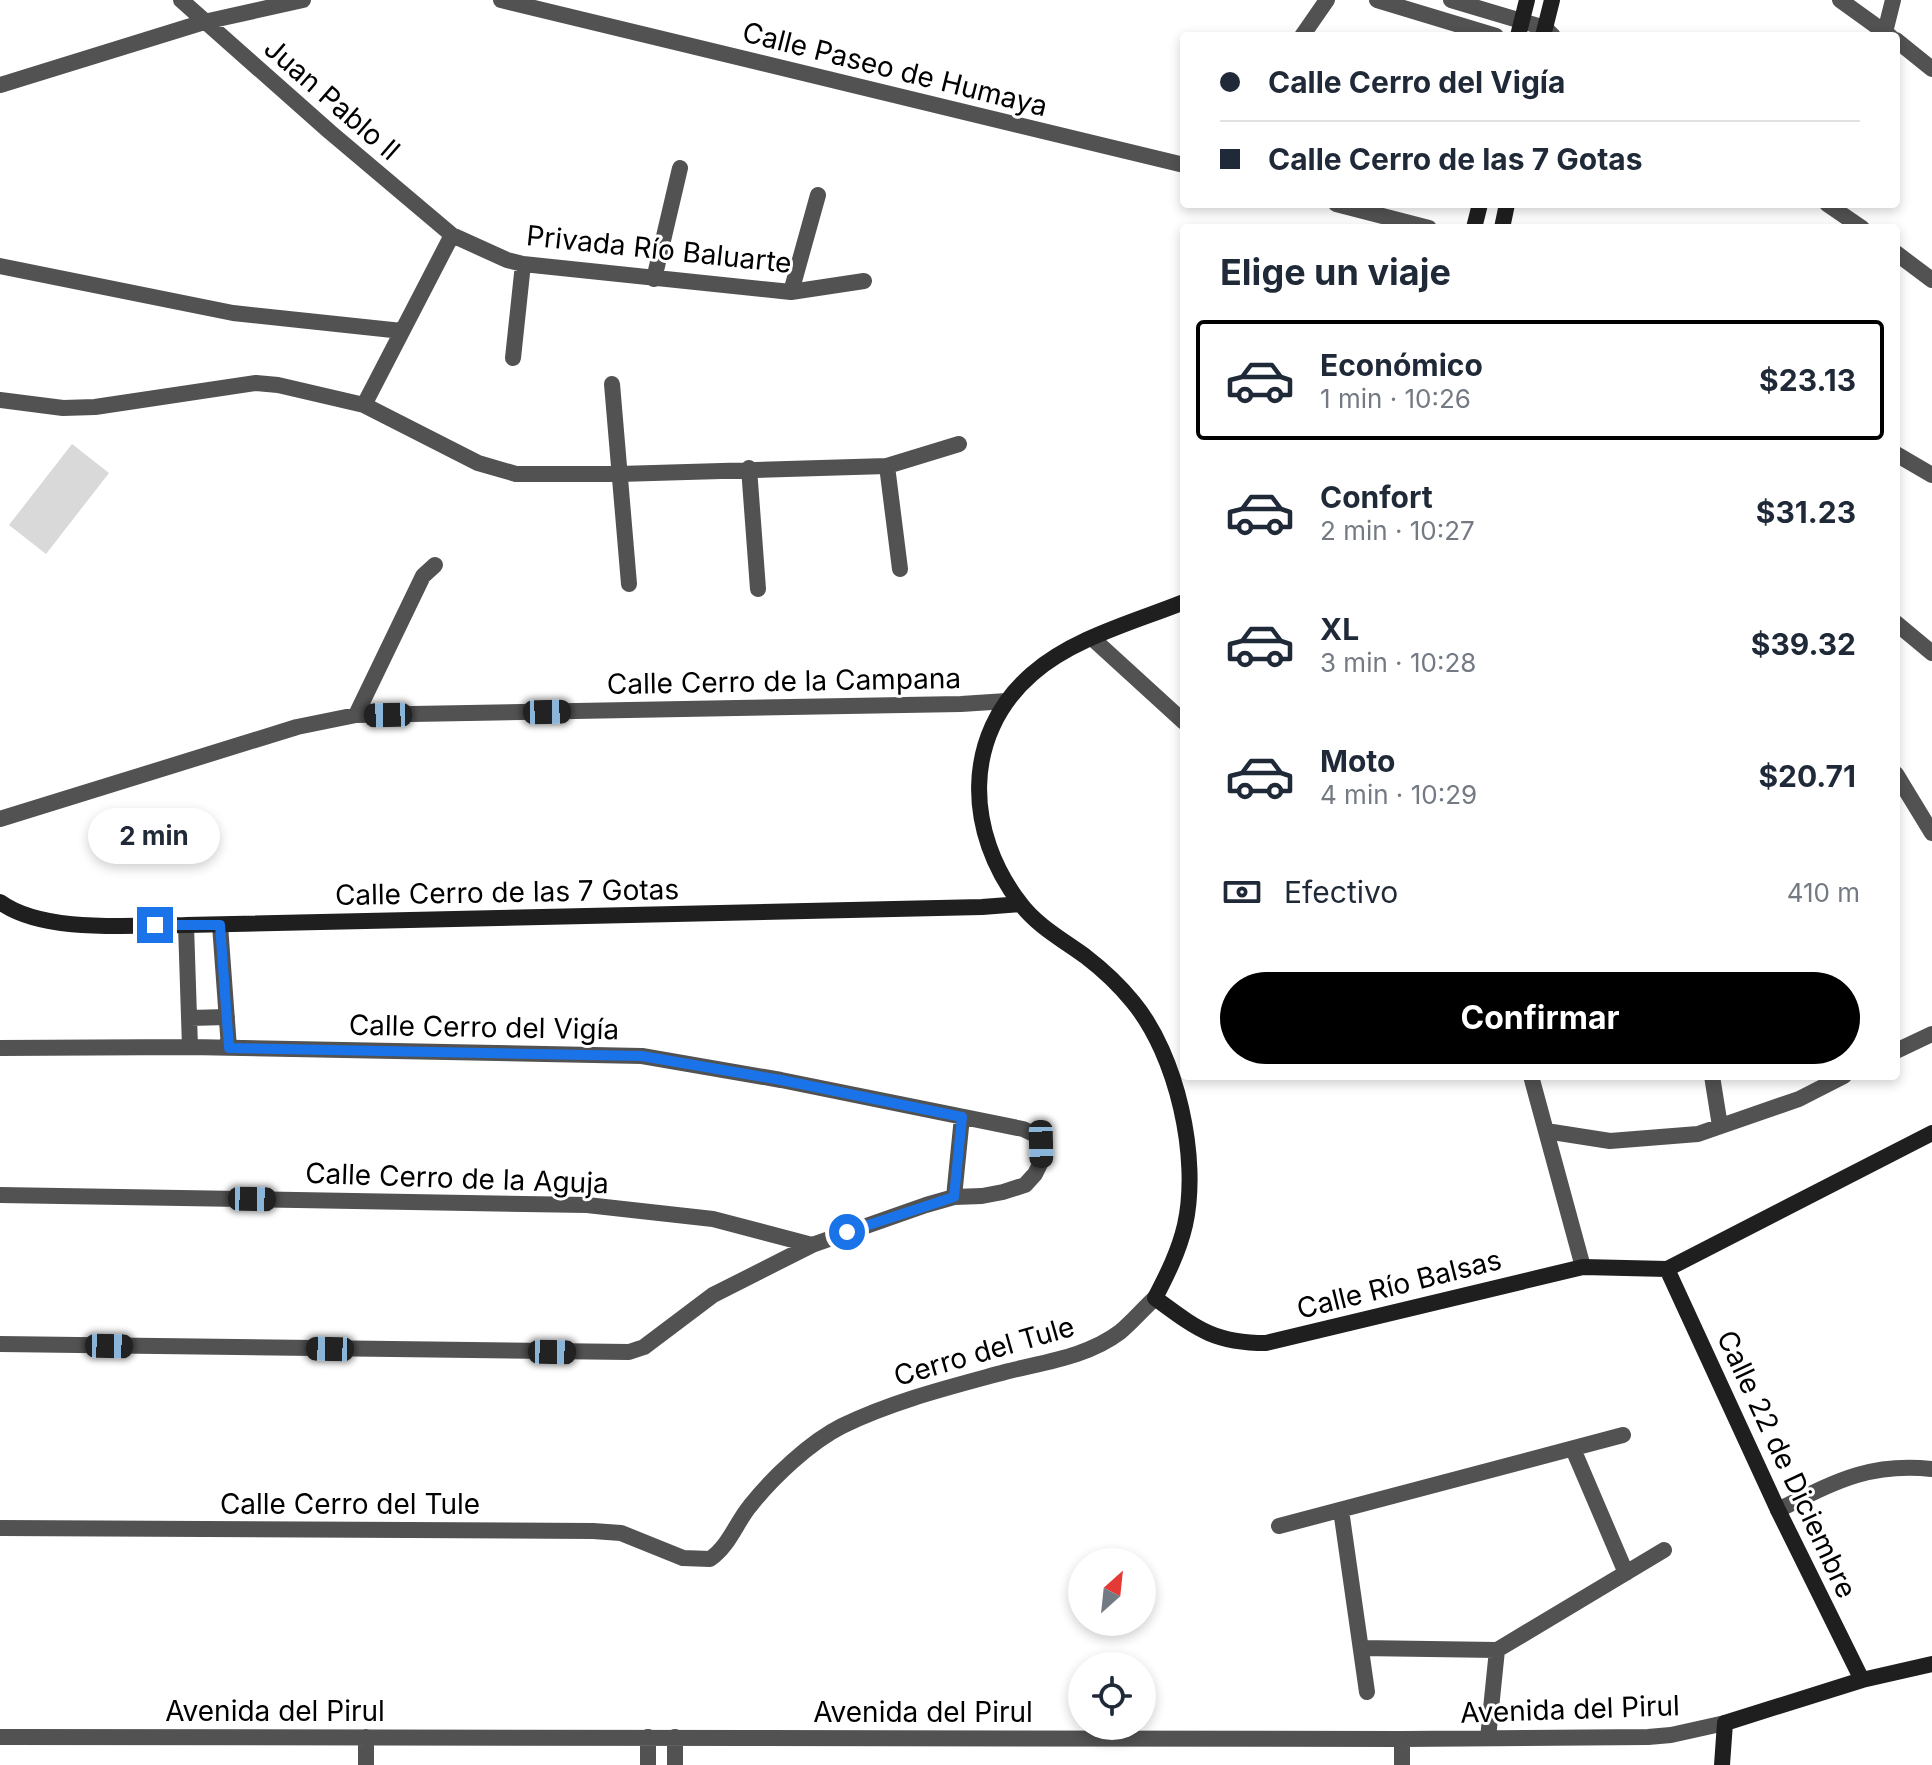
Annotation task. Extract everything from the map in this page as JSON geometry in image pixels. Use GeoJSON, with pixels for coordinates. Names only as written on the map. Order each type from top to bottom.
{"type":"FeatureCollection","features":[{"type":"Feature","properties":{"kind":"street","name":"Juan Pablo ll"},"geometry":{"type":"LineString","coordinates":[[181,0],[452,235]]}},
{"type":"Feature","properties":{"kind":"street"},"geometry":{"type":"LineString","coordinates":[[0,85],[204,22],[303,0]]}},
{"type":"Feature","properties":{"kind":"street","name":"Calle Paseo de Humaya"},"geometry":{"type":"LineString","coordinates":[[501,0],[1180,164]]}},
{"type":"Feature","properties":{"kind":"street"},"geometry":{"type":"LineString","coordinates":[[1305,32],[1327,0]]}},
{"type":"Feature","properties":{"kind":"street"},"geometry":{"type":"LineString","coordinates":[[1377,0],[1483,32]]}},
{"type":"Feature","properties":{"kind":"street"},"geometry":{"type":"LineString","coordinates":[[1451,0],[1520,28],[1542,32]]}},
{"type":"Feature","properties":{"kind":"street"},"geometry":{"type":"LineString","coordinates":[[1520,28],[1527,0]]}},
{"type":"Feature","properties":{"kind":"street"},"geometry":{"type":"LineString","coordinates":[[1547,32],[1552,0]]}},
{"type":"Feature","properties":{"kind":"street"},"geometry":{"type":"LineString","coordinates":[[1840,0],[1884,32]]}},
{"type":"Feature","properties":{"kind":"street"},"geometry":{"type":"LineString","coordinates":[[1889,32],[1893,0]]}},
{"type":"Feature","properties":{"kind":"street"},"geometry":{"type":"LineString","coordinates":[[1900,44],[1932,69]]}},
{"type":"Feature","properties":{"kind":"street"},"geometry":{"type":"LineString","coordinates":[[654,279],[680,168]]}},
{"type":"Feature","properties":{"kind":"street"},"geometry":{"type":"LineString","coordinates":[[791,292],[818,195]]}},
{"type":"Feature","properties":{"kind":"street"},"geometry":{"type":"LineString","coordinates":[[1352,208],[1414,224]]}},
{"type":"Feature","properties":{"kind":"street"},"geometry":{"type":"LineString","coordinates":[[1838,208],[1857,224]]}},
{"type":"Feature","properties":{"kind":"street"},"geometry":{"type":"LineString","coordinates":[[364,405],[452,235]]}},
{"type":"Feature","properties":{"kind":"street","name":"Privada Río Baluarte"},"geometry":{"type":"LineString","coordinates":[[452,235],[523,264],[654,279],[791,292],[864,281]]}},
{"type":"Feature","properties":{"kind":"street"},"geometry":{"type":"LineString","coordinates":[[1900,256],[1932,280]]}},
{"type":"Feature","properties":{"kind":"street"},"geometry":{"type":"LineString","coordinates":[[513,358],[523,264]]}},
{"type":"Feature","properties":{"kind":"street"},"geometry":{"type":"LineString","coordinates":[[0,266],[233,313],[402,331]]}},
{"type":"Feature","properties":{"kind":"street"},"geometry":{"type":"LineString","coordinates":[[0,400],[63,408],[95,407],[256,383],[278,385],[364,405],[494,470],[516,474],[887,466],[959,444]]}},
{"type":"Feature","properties":{"kind":"street"},"geometry":{"type":"LineString","coordinates":[[612,384],[629,584]]}},
{"type":"Feature","properties":{"kind":"street"},"geometry":{"type":"LineString","coordinates":[[1900,456],[1932,475]]}},
{"type":"Feature","properties":{"kind":"street"},"geometry":{"type":"LineString","coordinates":[[887,466],[900,569]]}},
{"type":"Feature","properties":{"kind":"street"},"geometry":{"type":"LineString","coordinates":[[749,468],[758,589]]}},
{"type":"Feature","properties":{"kind":"street"},"geometry":{"type":"LineString","coordinates":[[356,715],[423,576],[435,565]]}},
{"type":"Feature","properties":{"kind":"street","name":"Cerro del Tule"},"geometry":{"type":"LineString","coordinates":[[695,1560],[710,1559],[717,1554],[769,1484],[795,1459],[839,1427],[889,1406],[1076,1355],[1119,1333],[1155,1298],[1172,1266],[1185,1224],[1189,1170],[1180,1099],[1161,1044],[1133,1002],[1089,959],[1042,925],[1020,904],[989,852],[978,807],[982,758],[991,731],[1007,701],[1034,672],[1092,638],[1180,604]]}},
{"type":"Feature","properties":{"kind":"street"},"geometry":{"type":"LineString","coordinates":[[1900,626],[1932,653]]}},
{"type":"Feature","properties":{"kind":"street"},"geometry":{"type":"LineString","coordinates":[[1092,638],[1180,718]]}},
{"type":"Feature","properties":{"kind":"street","name":"Calle Cerro de la Campana"},"geometry":{"type":"LineString","coordinates":[[0,819],[297,727],[356,715],[945,705],[1007,701]]}},
{"type":"Feature","properties":{"kind":"street"},"geometry":{"type":"LineString","coordinates":[[1900,781],[1932,833]]}},
{"type":"Feature","properties":{"kind":"street","name":"Calle Cerro de las 7 Gotas"},"geometry":{"type":"LineString","coordinates":[[0,902],[28,917],[62,924],[186,925],[1020,904]]}},
{"type":"Feature","properties":{"kind":"street"},"geometry":{"type":"LineString","coordinates":[[186,925],[190,1047]]}},
{"type":"Feature","properties":{"kind":"street"},"geometry":{"type":"LineString","coordinates":[[220,925],[229,1048]]}},
{"type":"Feature","properties":{"kind":"street"},"geometry":{"type":"LineString","coordinates":[[190,1018],[227,1017]]}},
{"type":"Feature","properties":{"kind":"street"},"geometry":{"type":"LineString","coordinates":[[1900,1049],[1932,1034]]}},
{"type":"Feature","properties":{"kind":"street","name":"Calle Cerro del Vigía"},"geometry":{"type":"LineString","coordinates":[[0,1048],[190,1047],[642,1056],[781,1080],[1023,1129],[1036,1135],[1041,1144],[1042,1160],[1025,1185],[982,1196],[954,1197],[812,1245],[713,1295],[644,1347],[629,1352],[0,1344]]}},
{"type":"Feature","properties":{"kind":"street"},"geometry":{"type":"LineString","coordinates":[[1532,1080],[1583,1267]]}},
{"type":"Feature","properties":{"kind":"street"},"geometry":{"type":"LineString","coordinates":[[1713,1080],[1720,1126]]}},
{"type":"Feature","properties":{"kind":"street"},"geometry":{"type":"LineString","coordinates":[[1546,1131],[1610,1141],[1698,1134],[1799,1099],[1836,1080]]}},
{"type":"Feature","properties":{"kind":"street"},"geometry":{"type":"LineString","coordinates":[[954,1197],[962,1117]]}},
{"type":"Feature","properties":{"kind":"street"},"geometry":{"type":"LineString","coordinates":[[1667,1269],[1932,1133]]}},
{"type":"Feature","properties":{"kind":"street","name":"Calle Cerro de la Aguja"},"geometry":{"type":"LineString","coordinates":[[0,1195],[587,1205],[713,1219],[812,1245]]}},
{"type":"Feature","properties":{"kind":"street","name":"Calle Río Balsas"},"geometry":{"type":"LineString","coordinates":[[1155,1298],[1200,1331],[1235,1343],[1266,1343],[1583,1267],[1667,1269]]}},
{"type":"Feature","properties":{"kind":"street","name":"Calle 22 de Diciembre"},"geometry":{"type":"LineString","coordinates":[[1667,1269],[1778,1510],[1862,1680]]}},
{"type":"Feature","properties":{"kind":"street"},"geometry":{"type":"LineString","coordinates":[[1279,1526],[1623,1435]]}},
{"type":"Feature","properties":{"kind":"street"},"geometry":{"type":"LineString","coordinates":[[1573,1449],[1626,1573]]}},
{"type":"Feature","properties":{"kind":"street"},"geometry":{"type":"LineString","coordinates":[[1778,1510],[1849,1476],[1875,1469],[1932,1469]]}},
{"type":"Feature","properties":{"kind":"street"},"geometry":{"type":"LineString","coordinates":[[1341,1510],[1367,1692]]}},
{"type":"Feature","properties":{"kind":"street","name":"Calle Cerro del Tule"},"geometry":{"type":"LineString","coordinates":[[0,1528],[593,1531],[621,1533],[695,1560]]}},
{"type":"Feature","properties":{"kind":"street"},"geometry":{"type":"LineString","coordinates":[[1361,1648],[1497,1650],[1664,1550]]}},
{"type":"Feature","properties":{"kind":"street"},"geometry":{"type":"LineString","coordinates":[[1488,1738],[1497,1650]]}},
{"type":"Feature","properties":{"kind":"street","name":"Avenida del Pirul"},"geometry":{"type":"LineString","coordinates":[[0,1737],[1648,1737],[1725,1723],[1862,1680],[1932,1664]]}},
{"type":"Feature","properties":{"kind":"street"},"geometry":{"type":"LineString","coordinates":[[1722,1765],[1725,1723]]}},
{"type":"Feature","properties":{"kind":"street"},"geometry":{"type":"LineString","coordinates":[[366,1737],[366,1765]]}},
{"type":"Feature","properties":{"kind":"street"},"geometry":{"type":"LineString","coordinates":[[648,1737],[648,1765]]}},
{"type":"Feature","properties":{"kind":"street"},"geometry":{"type":"LineString","coordinates":[[675,1737],[675,1765]]}},
{"type":"Feature","properties":{"kind":"street"},"geometry":{"type":"LineString","coordinates":[[1402,1739],[1402,1765]]}},
{"type":"Feature","properties":{"kind":"shaded area"},"geometry":{"type":"Polygon","coordinates":[[[72,444],[109,473],[46,554],[9,525],[72,444]]]}},
{"type":"Feature","properties":{"kind":"route"},"geometry":{"type":"LineString","coordinates":[[155,925],[220,925],[229,1048],[642,1056],[781,1080],[962,1117],[954,1197],[847,1232]]}}]}
